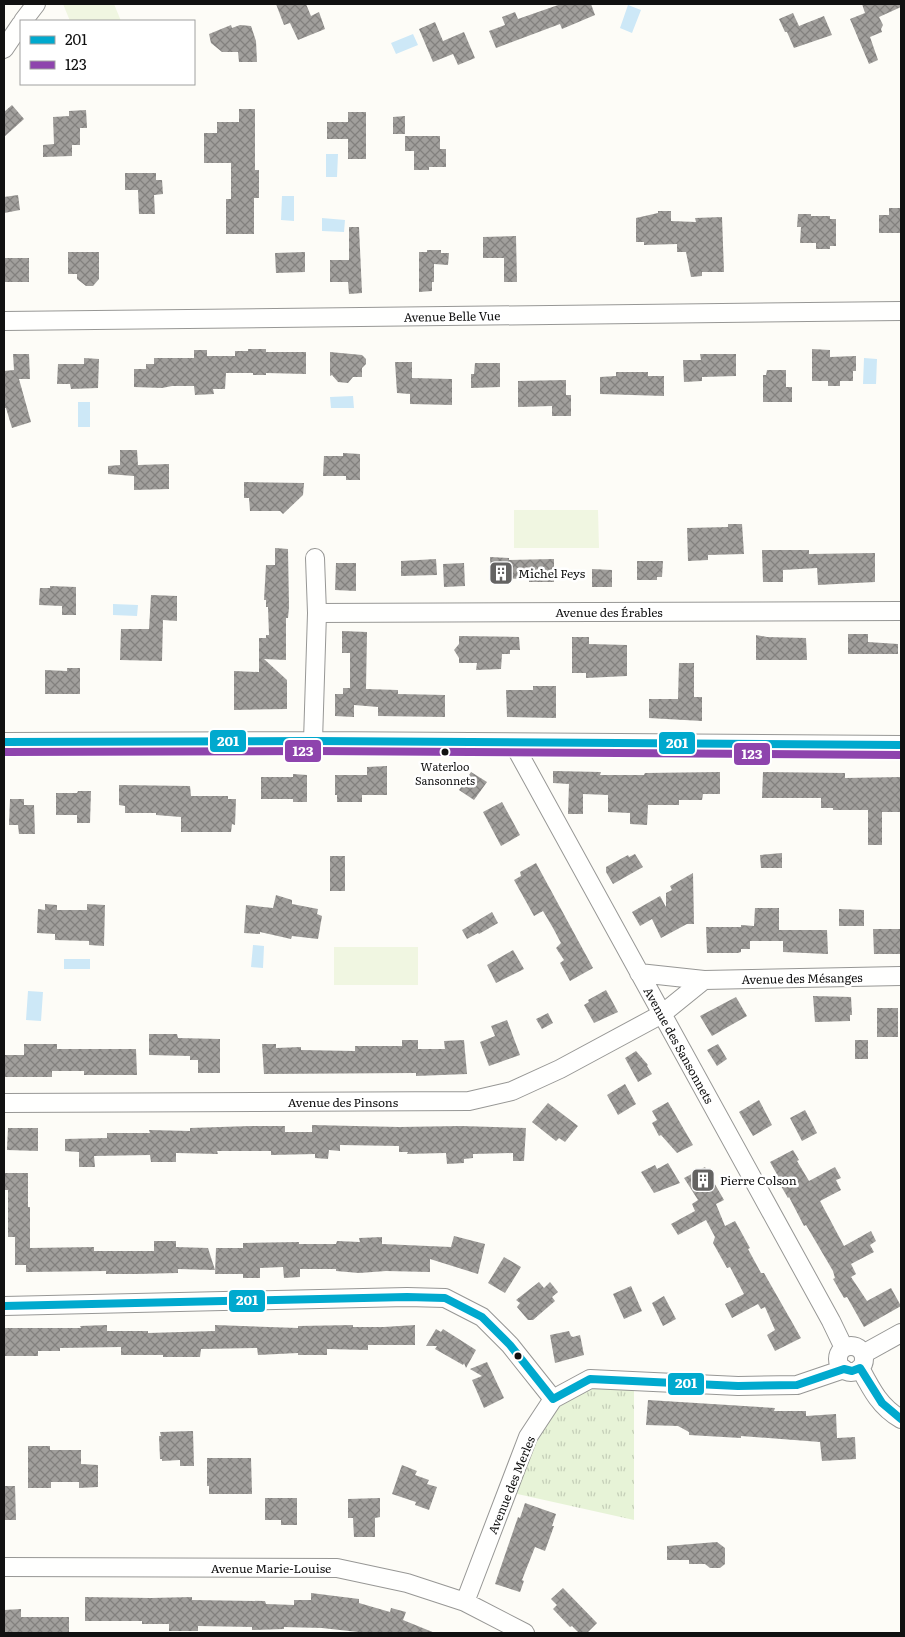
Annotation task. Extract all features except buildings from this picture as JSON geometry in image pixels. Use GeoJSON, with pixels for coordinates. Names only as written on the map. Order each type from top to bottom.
{"type":"FeatureCollection","features":[{"type":"Feature","properties":{"kind":"street"},"geometry":{"type":"LineString","coordinates":[[24,20],[36,4]]}},
{"type":"Feature","properties":{"kind":"street"},"geometry":{"type":"LineString","coordinates":[[4,49],[20,26]]}},
{"type":"Feature","properties":{"kind":"street","name":"Avenue Belle Vue"},"geometry":{"type":"LineString","coordinates":[[4,321],[901,311]]}},
{"type":"Feature","properties":{"kind":"street"},"geometry":{"type":"LineString","coordinates":[[313,741],[316,613],[315,558]]}},
{"type":"Feature","properties":{"kind":"street","name":"Avenue des Érables"},"geometry":{"type":"LineString","coordinates":[[316,613],[901,612]]}},
{"type":"Feature","properties":{"kind":"street"},"geometry":{"type":"LineString","coordinates":[[4,742],[313,741],[901,745]]}},
{"type":"Feature","properties":{"kind":"street","name":"Avenue des Sansonnets"},"geometry":{"type":"LineString","coordinates":[[513,743],[827,1313],[844,1348],[848,1346],[857,1347],[856,1364]]}},
{"type":"Feature","properties":{"kind":"street","name":"Avenue des Mésanges"},"geometry":{"type":"LineString","coordinates":[[639,973],[704,980],[901,976]]}},
{"type":"Feature","properties":{"kind":"street"},"geometry":{"type":"LineString","coordinates":[[662,1014],[704,980]]}},
{"type":"Feature","properties":{"kind":"street","name":"Avenue des Pinsons"},"geometry":{"type":"LineString","coordinates":[[4,1103],[469,1101],[512,1091],[560,1069],[662,1014]]}},
{"type":"Feature","properties":{"kind":"street"},"geometry":{"type":"LineString","coordinates":[[4,1306],[407,1297],[445,1298],[482,1317],[510,1345],[553,1399]]}},
{"type":"Feature","properties":{"kind":"street","name":"Avenue des Merles"},"geometry":{"type":"LineString","coordinates":[[465,1602],[528,1437],[553,1399],[590,1379],[738,1386],[796,1385],[856,1364],[901,1333]]}},
{"type":"Feature","properties":{"kind":"street"},"geometry":{"type":"LineString","coordinates":[[856,1364],[877,1399],[892,1413],[901,1418]]}},
{"type":"Feature","properties":{"kind":"street","name":"Avenue Marie-Louise"},"geometry":{"type":"LineString","coordinates":[[4,1567],[337,1568],[407,1583],[465,1602],[525,1633]]}},
{"type":"Feature","properties":{"kind":"green space"},"geometry":{"type":"Polygon","coordinates":[[[63,4],[114,4],[121,20],[70,20],[63,4]]]}},
{"type":"Feature","properties":{"kind":"green space"},"geometry":{"type":"Polygon","coordinates":[[[514,510],[598,510],[599,548],[514,548],[514,510]]]}},
{"type":"Feature","properties":{"kind":"green space"},"geometry":{"type":"Polygon","coordinates":[[[334,947],[418,947],[418,985],[334,985],[334,947]]]}},
{"type":"Feature","properties":{"kind":"green space"},"geometry":{"type":"Polygon","coordinates":[[[595,1387],[634,1390],[634,1520],[513,1493],[530,1449],[547,1419],[563,1403],[595,1387]]]}},
{"type":"Feature","properties":{"kind":"water"},"geometry":{"type":"Polygon","coordinates":[[[628,5],[641,10],[632,33],[620,28],[628,5]]]}},
{"type":"Feature","properties":{"kind":"water"},"geometry":{"type":"Polygon","coordinates":[[[413,34],[418,45],[396,54],[391,43],[413,34]]]}},
{"type":"Feature","properties":{"kind":"water"},"geometry":{"type":"Polygon","coordinates":[[[326,154],[338,154],[337,177],[326,177],[326,154]]]}},
{"type":"Feature","properties":{"kind":"water"},"geometry":{"type":"Polygon","coordinates":[[[282,196],[294,196],[294,221],[281,220],[282,196]]]}},
{"type":"Feature","properties":{"kind":"water"},"geometry":{"type":"Polygon","coordinates":[[[322,218],[345,220],[344,232],[322,231],[322,218]]]}},
{"type":"Feature","properties":{"kind":"water"},"geometry":{"type":"Polygon","coordinates":[[[864,358],[877,359],[876,384],[863,384],[864,358]]]}},
{"type":"Feature","properties":{"kind":"water"},"geometry":{"type":"Polygon","coordinates":[[[353,396],[354,408],[331,408],[330,397],[353,396]]]}},
{"type":"Feature","properties":{"kind":"water"},"geometry":{"type":"Polygon","coordinates":[[[78,402],[90,402],[90,427],[78,427],[78,402]]]}},
{"type":"Feature","properties":{"kind":"water"},"geometry":{"type":"Polygon","coordinates":[[[113,604],[138,605],[137,616],[113,615],[113,604]]]}},
{"type":"Feature","properties":{"kind":"water"},"geometry":{"type":"Polygon","coordinates":[[[253,945],[264,946],[263,968],[251,967],[253,945]]]}},
{"type":"Feature","properties":{"kind":"water"},"geometry":{"type":"Polygon","coordinates":[[[64,959],[90,959],[90,969],[64,969],[64,959]]]}},
{"type":"Feature","properties":{"kind":"water"},"geometry":{"type":"Polygon","coordinates":[[[28,991],[43,992],[41,1021],[26,1020],[28,991]]]}},
{"type":"Feature","properties":{"kind":"transit line","name":"201"},"geometry":{"type":"LineString","coordinates":[[4,742],[313,741],[901,745]]}},
{"type":"Feature","properties":{"kind":"transit line","name":"123"},"geometry":{"type":"LineString","coordinates":[[4,752],[313,751],[901,755]]}},
{"type":"Feature","properties":{"kind":"transit line","name":"201"},"geometry":{"type":"LineString","coordinates":[[4,1306],[407,1297],[445,1298],[482,1317],[510,1345],[553,1399],[590,1379],[738,1386],[797,1385],[844,1369],[852,1371],[860,1368],[882,1403],[901,1419]]}},
{"type":"Feature","properties":{"kind":"place","name":"Michel Feys"},"geometry":{"type":"Point","coordinates":[501,573]}},
{"type":"Feature","properties":{"kind":"place","name":"Waterloo Sansonnets"},"geometry":{"type":"Point","coordinates":[445,752]}},
{"type":"Feature","properties":{"kind":"place","name":"Pierre Colson"},"geometry":{"type":"Point","coordinates":[703,1180]}}]}
